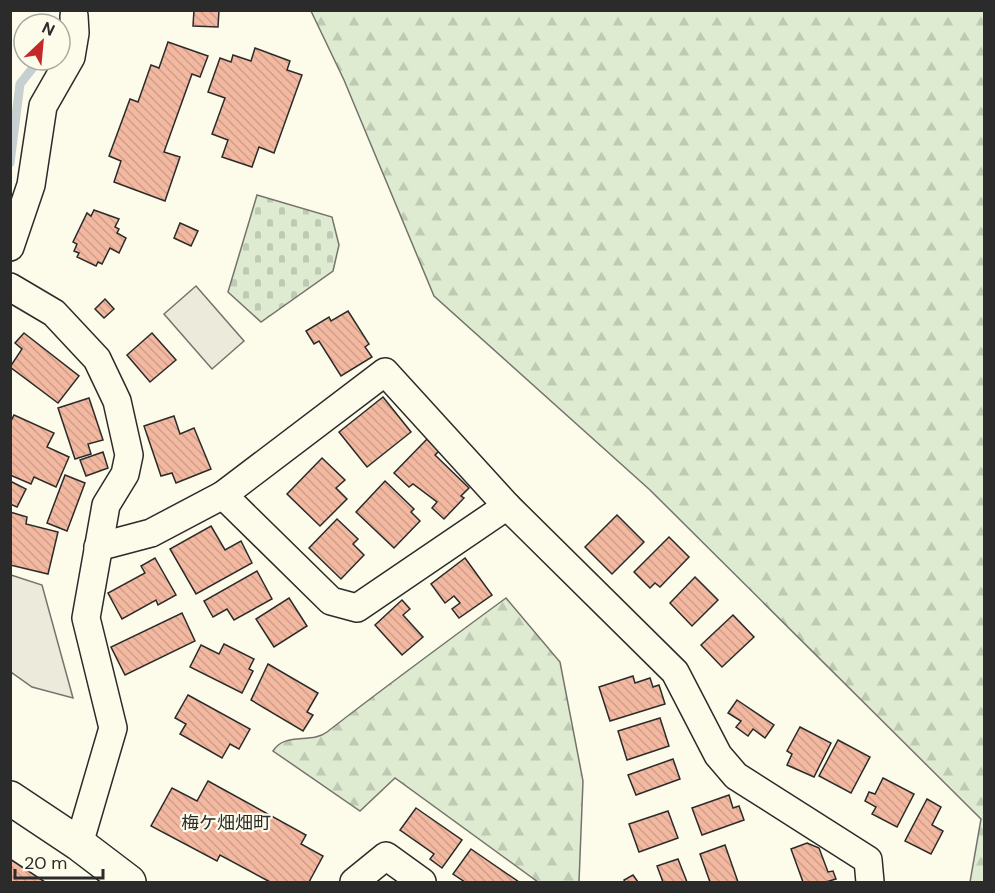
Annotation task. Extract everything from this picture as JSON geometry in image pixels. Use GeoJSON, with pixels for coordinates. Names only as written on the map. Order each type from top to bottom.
{"type":"FeatureCollection","features":[{"type":"Feature","properties":{"kind":"highway"},"geometry":{"type":"LineString","coordinates":[[10,798],[79,844],[129,882]]}},
{"type":"Feature","properties":{"kind":"street"},"geometry":{"type":"LineString","coordinates":[[10,247],[20,181],[44,106],[71,57],[75,33],[74,16]]}},
{"type":"Feature","properties":{"kind":"street"},"geometry":{"type":"LineString","coordinates":[[10,287],[54,313],[97,359],[117,401],[129,455],[128,466],[106,505],[86,618],[112,728],[79,844]]}},
{"type":"Feature","properties":{"kind":"street"},"geometry":{"type":"LineString","coordinates":[[98,547],[151,533],[224,495],[385,372],[507,507],[675,672],[718,755],[736,776],[868,860],[870,882]]}},
{"type":"Feature","properties":{"kind":"street"},"geometry":{"type":"LineString","coordinates":[[224,495],[331,601],[357,608],[507,507]]}},
{"type":"Feature","properties":{"kind":"street"},"geometry":{"type":"LineString","coordinates":[[354,882],[386,856],[422,882]]}},
{"type":"Feature","properties":{"kind":"green space"},"geometry":{"type":"Polygon","coordinates":[[[311,11],[984,11],[984,882],[970,882],[981,819],[650,490],[434,296],[344,80],[311,11]]]}},
{"type":"Feature","properties":{"kind":"green space"},"geometry":{"type":"Polygon","coordinates":[[[257,195],[332,217],[339,245],[333,271],[261,322],[228,292],[257,195]]]}},
{"type":"Feature","properties":{"kind":"green space"},"geometry":{"type":"Polygon","coordinates":[[[506,598],[560,662],[583,781],[579,882],[538,882],[395,778],[360,811],[273,751],[284,742],[314,737],[327,732],[506,598]]]}},
{"type":"Feature","properties":{"kind":"shaded area"},"geometry":{"type":"Polygon","coordinates":[[[196,286],[244,341],[212,369],[164,314],[196,286]]]}},
{"type":"Feature","properties":{"kind":"shaded area"},"geometry":{"type":"Polygon","coordinates":[[[11,575],[42,585],[73,698],[32,687],[11,672],[11,575]]]}},
{"type":"Feature","properties":{"kind":"building"},"geometry":{"type":"Polygon","coordinates":[[[194,10],[219,10],[218,27],[193,26],[194,10]]]}},
{"type":"Feature","properties":{"kind":"building"},"geometry":{"type":"Polygon","coordinates":[[[168,42],[208,56],[200,77],[192,74],[164,152],[180,157],[165,201],[114,182],[121,161],[109,156],[130,99],[138,102],[151,65],[159,68],[168,42]]]}},
{"type":"Feature","properties":{"kind":"building"},"geometry":{"type":"Polygon","coordinates":[[[255,48],[290,61],[287,70],[302,75],[274,153],[259,147],[252,167],[222,157],[228,140],[212,134],[225,98],[208,92],[220,58],[231,62],[233,55],[251,61],[255,48]]]}},
{"type":"Feature","properties":{"kind":"building"},"geometry":{"type":"Polygon","coordinates":[[[94,210],[119,219],[115,227],[119,229],[117,233],[126,238],[119,253],[110,248],[102,264],[98,262],[96,266],[77,257],[79,253],[74,251],[77,244],[73,242],[87,213],[91,216],[94,210]]]}},
{"type":"Feature","properties":{"kind":"building"},"geometry":{"type":"Polygon","coordinates":[[[180,223],[198,231],[191,246],[174,238],[180,223]]]}},
{"type":"Feature","properties":{"kind":"building"},"geometry":{"type":"Polygon","coordinates":[[[105,299],[114,309],[104,318],[95,309],[105,299]]]}},
{"type":"Feature","properties":{"kind":"building"},"geometry":{"type":"Polygon","coordinates":[[[348,311],[369,344],[365,347],[372,357],[341,376],[319,341],[314,344],[306,331],[329,317],[331,321],[348,311]]]}},
{"type":"Feature","properties":{"kind":"building"},"geometry":{"type":"Polygon","coordinates":[[[24,333],[79,376],[58,403],[10,367],[22,349],[15,343],[24,333]]]}},
{"type":"Feature","properties":{"kind":"building"},"geometry":{"type":"Polygon","coordinates":[[[152,333],[176,360],[150,382],[127,355],[152,333]]]}},
{"type":"Feature","properties":{"kind":"building"},"geometry":{"type":"Polygon","coordinates":[[[383,397],[411,432],[367,467],[339,432],[383,397]]]}},
{"type":"Feature","properties":{"kind":"building"},"geometry":{"type":"Polygon","coordinates":[[[89,398],[103,440],[88,444],[91,454],[75,459],[58,408],[89,398]]]}},
{"type":"Feature","properties":{"kind":"building"},"geometry":{"type":"Polygon","coordinates":[[[14,415],[54,433],[47,447],[69,457],[56,487],[34,477],[31,484],[10,475],[10,423],[14,415]]]}},
{"type":"Feature","properties":{"kind":"building"},"geometry":{"type":"Polygon","coordinates":[[[174,416],[180,434],[194,428],[211,469],[176,483],[172,473],[161,476],[144,426],[174,416]]]}},
{"type":"Feature","properties":{"kind":"building"},"geometry":{"type":"Polygon","coordinates":[[[427,439],[439,451],[435,455],[469,488],[461,496],[464,498],[444,519],[432,508],[437,502],[413,484],[409,487],[394,473],[427,439]]]}},
{"type":"Feature","properties":{"kind":"building"},"geometry":{"type":"Polygon","coordinates":[[[103,452],[108,468],[86,476],[80,460],[103,452]]]}},
{"type":"Feature","properties":{"kind":"building"},"geometry":{"type":"Polygon","coordinates":[[[322,458],[345,480],[336,488],[347,499],[320,526],[287,494],[322,458]]]}},
{"type":"Feature","properties":{"kind":"building"},"geometry":{"type":"Polygon","coordinates":[[[65,475],[85,483],[67,531],[47,523],[65,475]]]}},
{"type":"Feature","properties":{"kind":"building"},"geometry":{"type":"Polygon","coordinates":[[[10,481],[26,489],[17,507],[10,504],[10,481]]]}},
{"type":"Feature","properties":{"kind":"building"},"geometry":{"type":"Polygon","coordinates":[[[385,481],[414,509],[411,512],[420,521],[394,548],[356,512],[385,481]]]}},
{"type":"Feature","properties":{"kind":"building"},"geometry":{"type":"Polygon","coordinates":[[[10,512],[27,517],[26,524],[58,532],[48,574],[10,565],[10,512]]]}},
{"type":"Feature","properties":{"kind":"building"},"geometry":{"type":"Polygon","coordinates":[[[617,515],[644,542],[612,574],[585,547],[617,515]]]}},
{"type":"Feature","properties":{"kind":"building"},"geometry":{"type":"Polygon","coordinates":[[[337,519],[358,539],[353,544],[364,555],[341,579],[309,548],[337,519]]]}},
{"type":"Feature","properties":{"kind":"building"},"geometry":{"type":"Polygon","coordinates":[[[211,526],[225,550],[241,541],[252,563],[196,594],[170,549],[211,526]]]}},
{"type":"Feature","properties":{"kind":"building"},"geometry":{"type":"Polygon","coordinates":[[[669,537],[689,557],[660,587],[655,583],[650,588],[634,572],[669,537]]]}},
{"type":"Feature","properties":{"kind":"building"},"geometry":{"type":"Polygon","coordinates":[[[155,558],[176,595],[158,605],[156,600],[122,619],[108,593],[145,573],[141,566],[155,558]]]}},
{"type":"Feature","properties":{"kind":"building"},"geometry":{"type":"Polygon","coordinates":[[[465,558],[492,595],[459,618],[452,609],[460,603],[454,596],[445,603],[431,584],[465,558]]]}},
{"type":"Feature","properties":{"kind":"building"},"geometry":{"type":"Polygon","coordinates":[[[257,571],[272,599],[234,620],[227,609],[213,617],[204,601],[257,571]]]}},
{"type":"Feature","properties":{"kind":"building"},"geometry":{"type":"Polygon","coordinates":[[[695,577],[718,600],[692,626],[670,603],[695,577]]]}},
{"type":"Feature","properties":{"kind":"building"},"geometry":{"type":"Polygon","coordinates":[[[289,598],[307,626],[274,647],[256,619],[289,598]]]}},
{"type":"Feature","properties":{"kind":"building"},"geometry":{"type":"Polygon","coordinates":[[[402,600],[410,609],[403,615],[423,637],[402,655],[375,625],[402,600]]]}},
{"type":"Feature","properties":{"kind":"building"},"geometry":{"type":"Polygon","coordinates":[[[182,613],[195,641],[125,675],[111,647],[182,613]]]}},
{"type":"Feature","properties":{"kind":"building"},"geometry":{"type":"Polygon","coordinates":[[[733,615],[754,637],[722,667],[701,645],[733,615]]]}},
{"type":"Feature","properties":{"kind":"building"},"geometry":{"type":"Polygon","coordinates":[[[224,644],[254,659],[249,669],[253,671],[242,693],[190,667],[201,645],[219,654],[224,644]]]}},
{"type":"Feature","properties":{"kind":"building"},"geometry":{"type":"Polygon","coordinates":[[[268,664],[318,693],[307,712],[313,715],[303,731],[251,700],[268,664]]]}},
{"type":"Feature","properties":{"kind":"building"},"geometry":{"type":"Polygon","coordinates":[[[633,676],[635,683],[650,678],[653,687],[659,685],[665,704],[610,721],[599,687],[633,676]]]}},
{"type":"Feature","properties":{"kind":"building"},"geometry":{"type":"Polygon","coordinates":[[[188,695],[250,729],[239,749],[230,744],[222,758],[180,734],[186,724],[175,718],[188,695]]]}},
{"type":"Feature","properties":{"kind":"building"},"geometry":{"type":"Polygon","coordinates":[[[737,700],[774,725],[765,738],[753,729],[748,736],[736,727],[741,721],[728,713],[737,700]]]}},
{"type":"Feature","properties":{"kind":"building"},"geometry":{"type":"Polygon","coordinates":[[[660,718],[669,746],[627,760],[618,731],[660,718]]]}},
{"type":"Feature","properties":{"kind":"building"},"geometry":{"type":"Polygon","coordinates":[[[800,727],[831,743],[814,777],[787,765],[792,754],[787,751],[800,727]]]}},
{"type":"Feature","properties":{"kind":"building"},"geometry":{"type":"Polygon","coordinates":[[[838,740],[870,757],[851,793],[819,776],[838,740]]]}},
{"type":"Feature","properties":{"kind":"building"},"geometry":{"type":"Polygon","coordinates":[[[673,759],[680,779],[636,795],[628,775],[673,759]]]}},
{"type":"Feature","properties":{"kind":"building"},"geometry":{"type":"Polygon","coordinates":[[[883,778],[914,794],[897,827],[872,814],[876,807],[865,801],[869,792],[875,794],[883,778]]]}},
{"type":"Feature","properties":{"kind":"building"},"geometry":{"type":"Polygon","coordinates":[[[208,781],[306,835],[301,844],[323,856],[309,882],[270,882],[220,855],[217,861],[151,826],[172,788],[197,801],[208,781]]]}},
{"type":"Feature","properties":{"kind":"building"},"geometry":{"type":"Polygon","coordinates":[[[729,795],[733,808],[739,806],[744,820],[702,835],[692,808],[729,795]]]}},
{"type":"Feature","properties":{"kind":"building"},"geometry":{"type":"Polygon","coordinates":[[[927,799],[941,807],[932,825],[943,831],[931,854],[905,841],[927,799]]]}},
{"type":"Feature","properties":{"kind":"building"},"geometry":{"type":"Polygon","coordinates":[[[416,808],[462,840],[442,868],[430,859],[434,854],[400,830],[416,808]]]}},
{"type":"Feature","properties":{"kind":"building"},"geometry":{"type":"Polygon","coordinates":[[[668,811],[678,838],[639,852],[629,824],[668,811]]]}},
{"type":"Feature","properties":{"kind":"building"},"geometry":{"type":"Polygon","coordinates":[[[807,843],[819,848],[828,872],[833,871],[836,879],[826,882],[803,882],[791,849],[807,843]]]}},
{"type":"Feature","properties":{"kind":"building"},"geometry":{"type":"Polygon","coordinates":[[[725,845],[738,882],[710,882],[700,854],[725,845]]]}},
{"type":"Feature","properties":{"kind":"building"},"geometry":{"type":"Polygon","coordinates":[[[471,849],[519,882],[465,882],[453,874],[471,849]]]}},
{"type":"Feature","properties":{"kind":"building"},"geometry":{"type":"Polygon","coordinates":[[[10,859],[45,882],[10,882],[10,859]]]}},
{"type":"Feature","properties":{"kind":"building"},"geometry":{"type":"Polygon","coordinates":[[[678,859],[687,882],[663,882],[657,866],[678,859]]]}},
{"type":"Feature","properties":{"kind":"building"},"geometry":{"type":"Polygon","coordinates":[[[633,875],[638,882],[625,882],[624,880],[633,875]]]}},
{"type":"Feature","properties":{"kind":"waterway"},"geometry":{"type":"LineString","coordinates":[[10,163],[20,84],[30,72]]}},
{"type":"Feature","properties":{"kind":"district","name":"梅ケ畑畑町"},"geometry":{"type":"Point","coordinates":[226,823]}}]}
